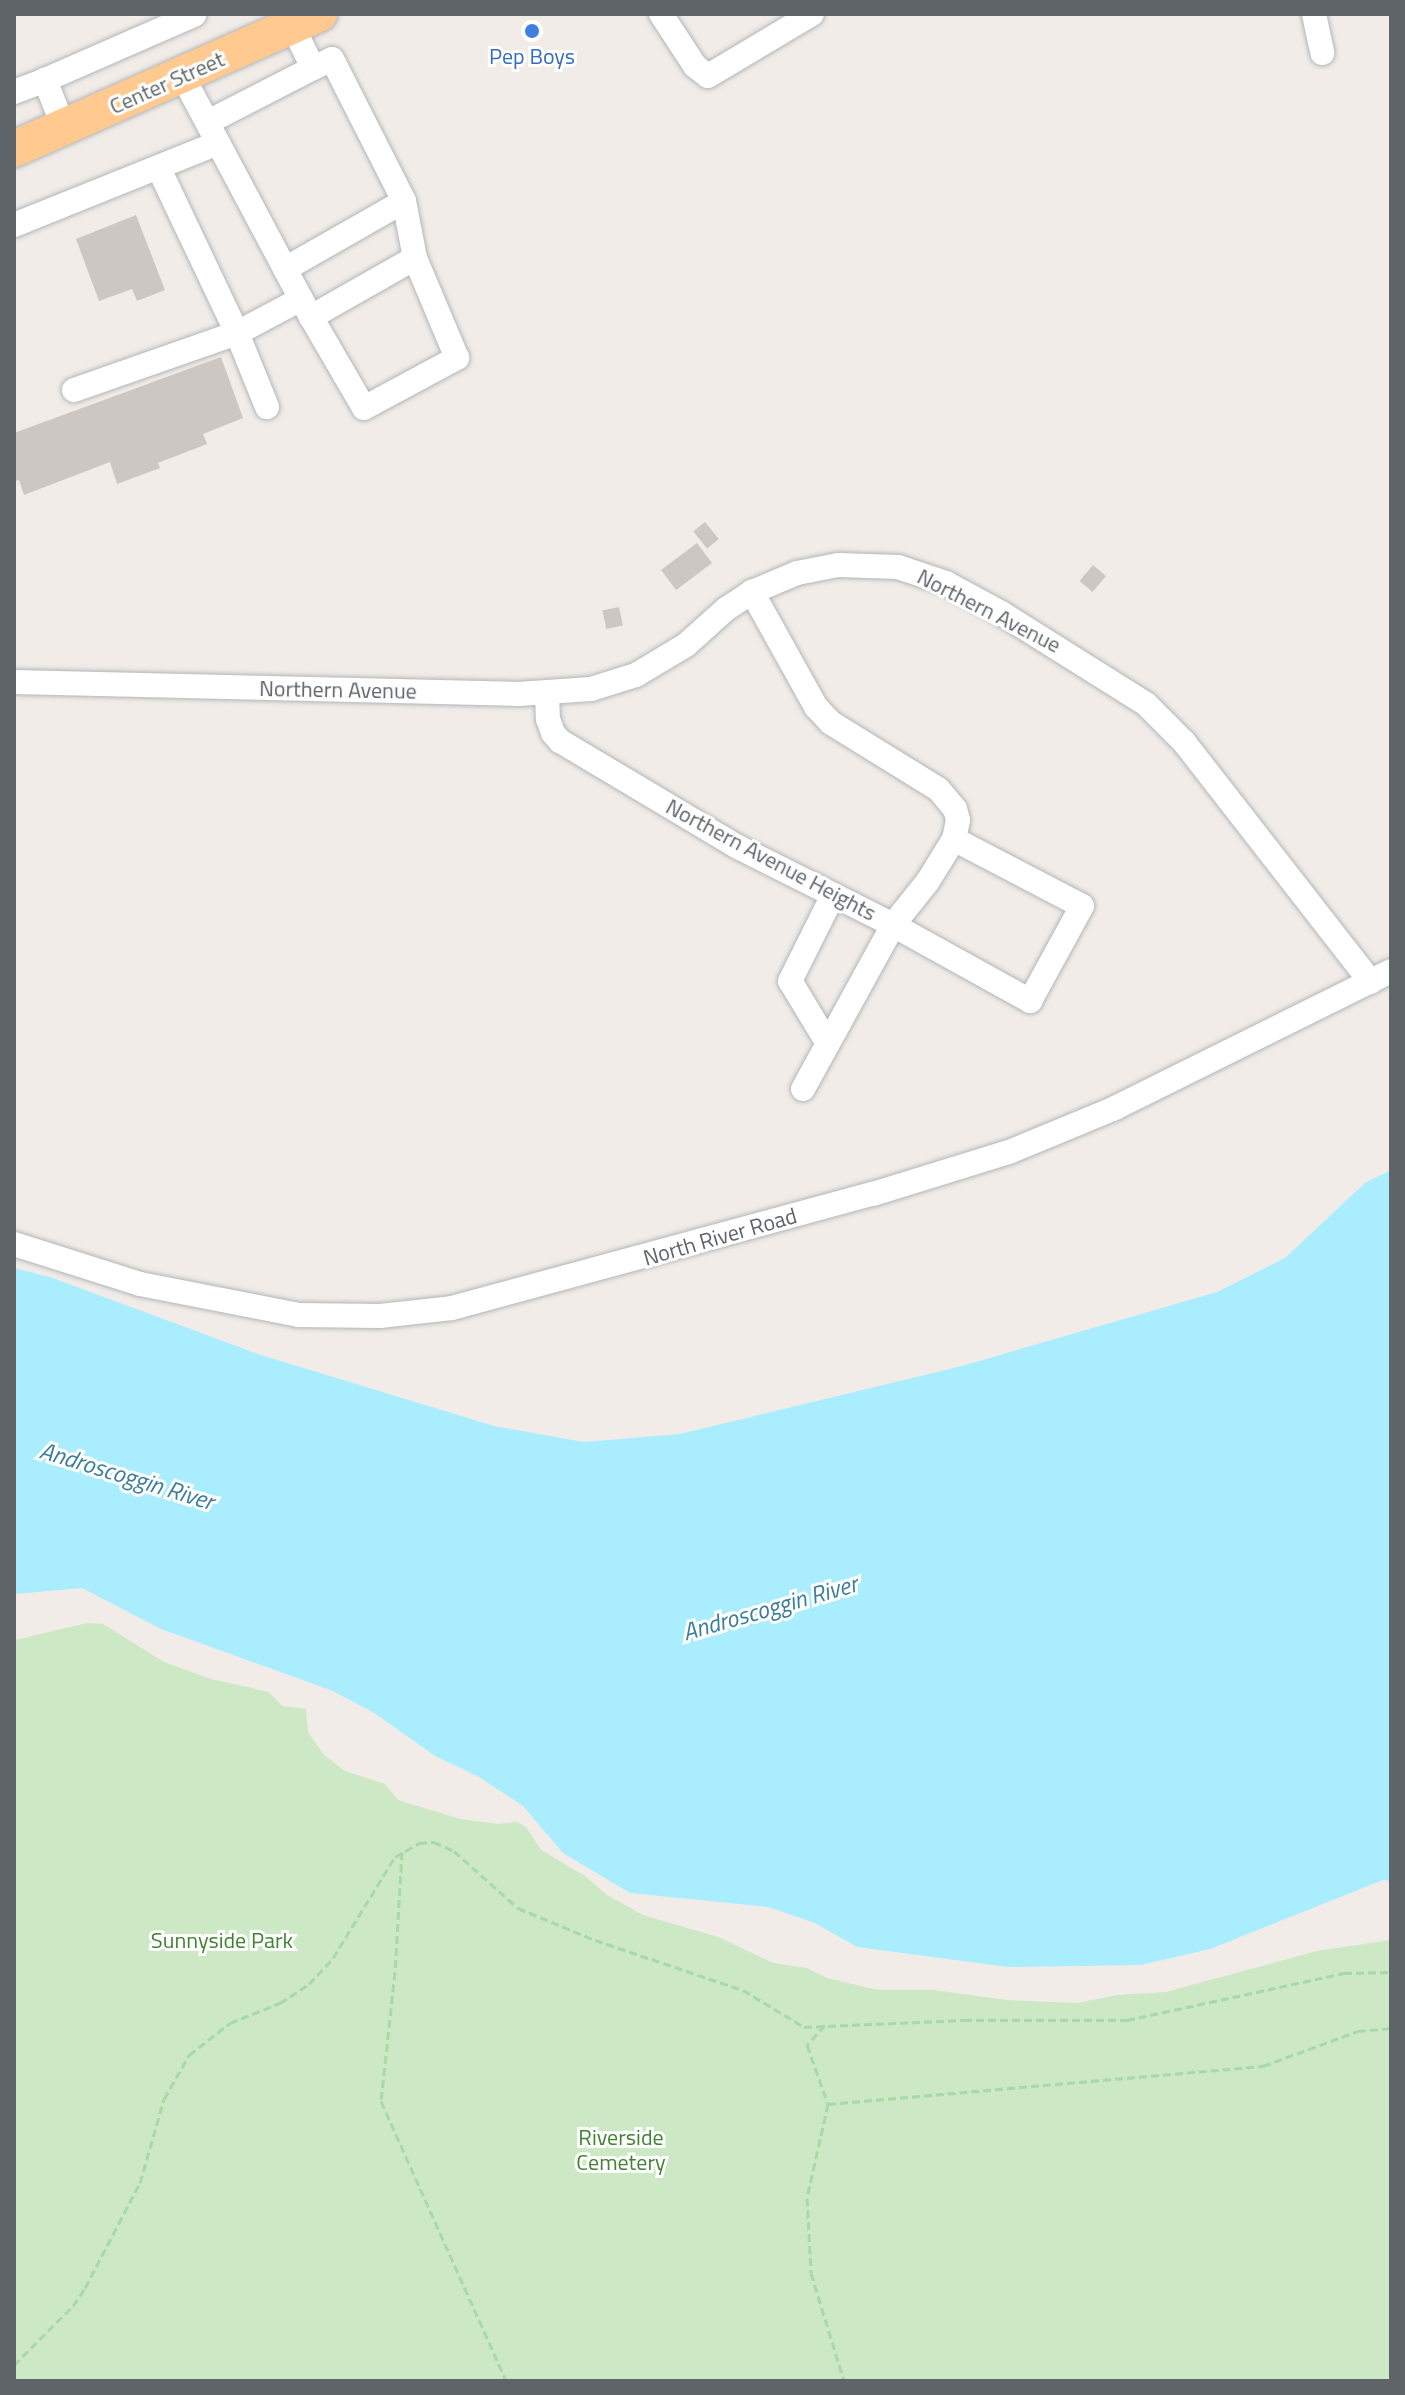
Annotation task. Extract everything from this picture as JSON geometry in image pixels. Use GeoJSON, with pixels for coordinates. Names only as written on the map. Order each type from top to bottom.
{"type":"FeatureCollection","features":[{"type":"Feature","properties":{"kind":"highway","name":"Center Street"},"geometry":{"type":"LineString","coordinates":[[14,149],[183,77],[287,23]]}},
{"type":"Feature","properties":{"kind":"street"},"geometry":{"type":"LineString","coordinates":[[661,14],[695,66],[708,76],[812,14]]}},
{"type":"Feature","properties":{"kind":"street"},"geometry":{"type":"LineString","coordinates":[[1314,14],[1322,53]]}},
{"type":"Feature","properties":{"kind":"street"},"geometry":{"type":"LineString","coordinates":[[14,92],[194,15]]}},
{"type":"Feature","properties":{"kind":"street"},"geometry":{"type":"LineString","coordinates":[[287,23],[313,68]]}},
{"type":"Feature","properties":{"kind":"street"},"geometry":{"type":"LineString","coordinates":[[14,225],[159,169],[213,132],[313,68],[332,59],[404,201],[415,258],[457,358],[364,408],[306,308],[213,132],[183,77]]}},
{"type":"Feature","properties":{"kind":"street"},"geometry":{"type":"LineString","coordinates":[[45,80],[64,128]]}},
{"type":"Feature","properties":{"kind":"street"},"geometry":{"type":"LineString","coordinates":[[159,169],[237,333],[267,407]]}},
{"type":"Feature","properties":{"kind":"street"},"geometry":{"type":"LineString","coordinates":[[285,269],[404,201]]}},
{"type":"Feature","properties":{"kind":"street"},"geometry":{"type":"LineString","coordinates":[[74,390],[306,308],[415,258]]}},
{"type":"Feature","properties":{"kind":"street","name":"Northern Avenue"},"geometry":{"type":"LineString","coordinates":[[14,682],[547,693],[591,689],[636,675],[686,645],[726,609],[752,592],[797,573],[838,565],[898,567],[946,583],[1069,653],[1146,704],[1184,742],[1381,976]]}},
{"type":"Feature","properties":{"kind":"street"},"geometry":{"type":"LineString","coordinates":[[752,592],[816,707],[831,723],[948,798],[958,820],[954,839],[1082,906],[1030,1001],[893,925],[803,1089]]}},
{"type":"Feature","properties":{"kind":"street","name":"Northern Avenue Heights"},"geometry":{"type":"LineString","coordinates":[[547,693],[548,719],[560,741],[736,846],[893,925],[928,881],[954,839]]}},
{"type":"Feature","properties":{"kind":"street"},"geometry":{"type":"LineString","coordinates":[[827,1042],[790,981],[833,895]]}},
{"type":"Feature","properties":{"kind":"street","name":"North River Road"},"geometry":{"type":"LineString","coordinates":[[14,1244],[140,1284],[299,1315],[380,1316],[452,1308],[799,1215],[1009,1152],[1115,1108],[1381,976]]}},
{"type":"Feature","properties":{"kind":"path"},"geometry":{"type":"LineString","coordinates":[[14,2365],[73,2306],[85,2288],[140,2183],[164,2099],[179,2068],[215,2032],[280,2003],[322,1972],[402,1851],[419,1843],[448,1847],[518,1908],[595,1940],[743,1990],[804,2027],[964,2020],[1127,2020],[1344,1973],[1391,1972]]}},
{"type":"Feature","properties":{"kind":"path"},"geometry":{"type":"LineString","coordinates":[[402,1851],[395,1972],[381,2101],[506,2381]]}},
{"type":"Feature","properties":{"kind":"path"},"geometry":{"type":"LineString","coordinates":[[824,2026],[807,2045],[828,2104],[807,2198],[811,2273],[844,2381]]}},
{"type":"Feature","properties":{"kind":"path"},"geometry":{"type":"LineString","coordinates":[[828,2104],[1263,2066],[1358,2031],[1391,2028]]}},
{"type":"Feature","properties":{"kind":"green space","name":"Riverside Cemetery"},"geometry":{"type":"Polygon","coordinates":[[[87,1623],[103,1624],[164,1662],[211,1679],[269,1692],[282,1706],[306,1709],[308,1732],[324,1755],[345,1771],[385,1784],[398,1800],[460,1819],[498,1824],[517,1822],[526,1827],[541,1850],[585,1876],[607,1895],[643,1915],[718,1937],[773,1963],[807,1968],[827,1978],[878,1990],[933,1990],[1007,2000],[1077,2003],[1118,1995],[1166,1992],[1317,1951],[1391,1940],[1391,2381],[14,2381],[15,1640],[87,1623]]]}},
{"type":"Feature","properties":{"kind":"water","name":"Androscoggin River"},"geometry":{"type":"Polygon","coordinates":[[[1391,1170],[1391,1881],[1383,1880],[1210,1949],[1141,1965],[1008,1967],[857,1947],[815,1923],[768,1907],[630,1893],[563,1853],[523,1806],[479,1777],[435,1756],[376,1714],[333,1691],[161,1629],[82,1588],[14,1594],[14,1268],[50,1277],[261,1355],[494,1426],[584,1442],[680,1434],[962,1366],[1217,1292],[1285,1258],[1365,1183],[1391,1170]]]}},
{"type":"Feature","properties":{"kind":"building"},"geometry":{"type":"Polygon","coordinates":[[[136,215],[165,290],[137,301],[132,289],[99,301],[76,239],[136,215]]]}},
{"type":"Feature","properties":{"kind":"building"},"geometry":{"type":"Polygon","coordinates":[[[221,357],[243,418],[203,434],[207,444],[158,463],[160,468],[117,484],[110,462],[24,495],[19,480],[14,481],[14,433],[221,357]]]}},
{"type":"Feature","properties":{"kind":"building"},"geometry":{"type":"Polygon","coordinates":[[[705,522],[719,539],[707,549],[693,531],[705,522]]]}},
{"type":"Feature","properties":{"kind":"building"},"geometry":{"type":"Polygon","coordinates":[[[697,543],[712,563],[676,590],[661,570],[697,543]]]}},
{"type":"Feature","properties":{"kind":"building"},"geometry":{"type":"Polygon","coordinates":[[[1093,565],[1106,576],[1093,592],[1080,581],[1093,565]]]}},
{"type":"Feature","properties":{"kind":"building"},"geometry":{"type":"Polygon","coordinates":[[[619,607],[623,626],[606,629],[602,611],[619,607]]]}},
{"type":"Feature","properties":{"kind":"place","name":"Pep Boys"},"geometry":{"type":"Point","coordinates":[532,31]}},
{"type":"Feature","properties":{"kind":"park label","name":"Sunnyside Park"},"geometry":{"type":"Point","coordinates":[222,1941]}}]}
